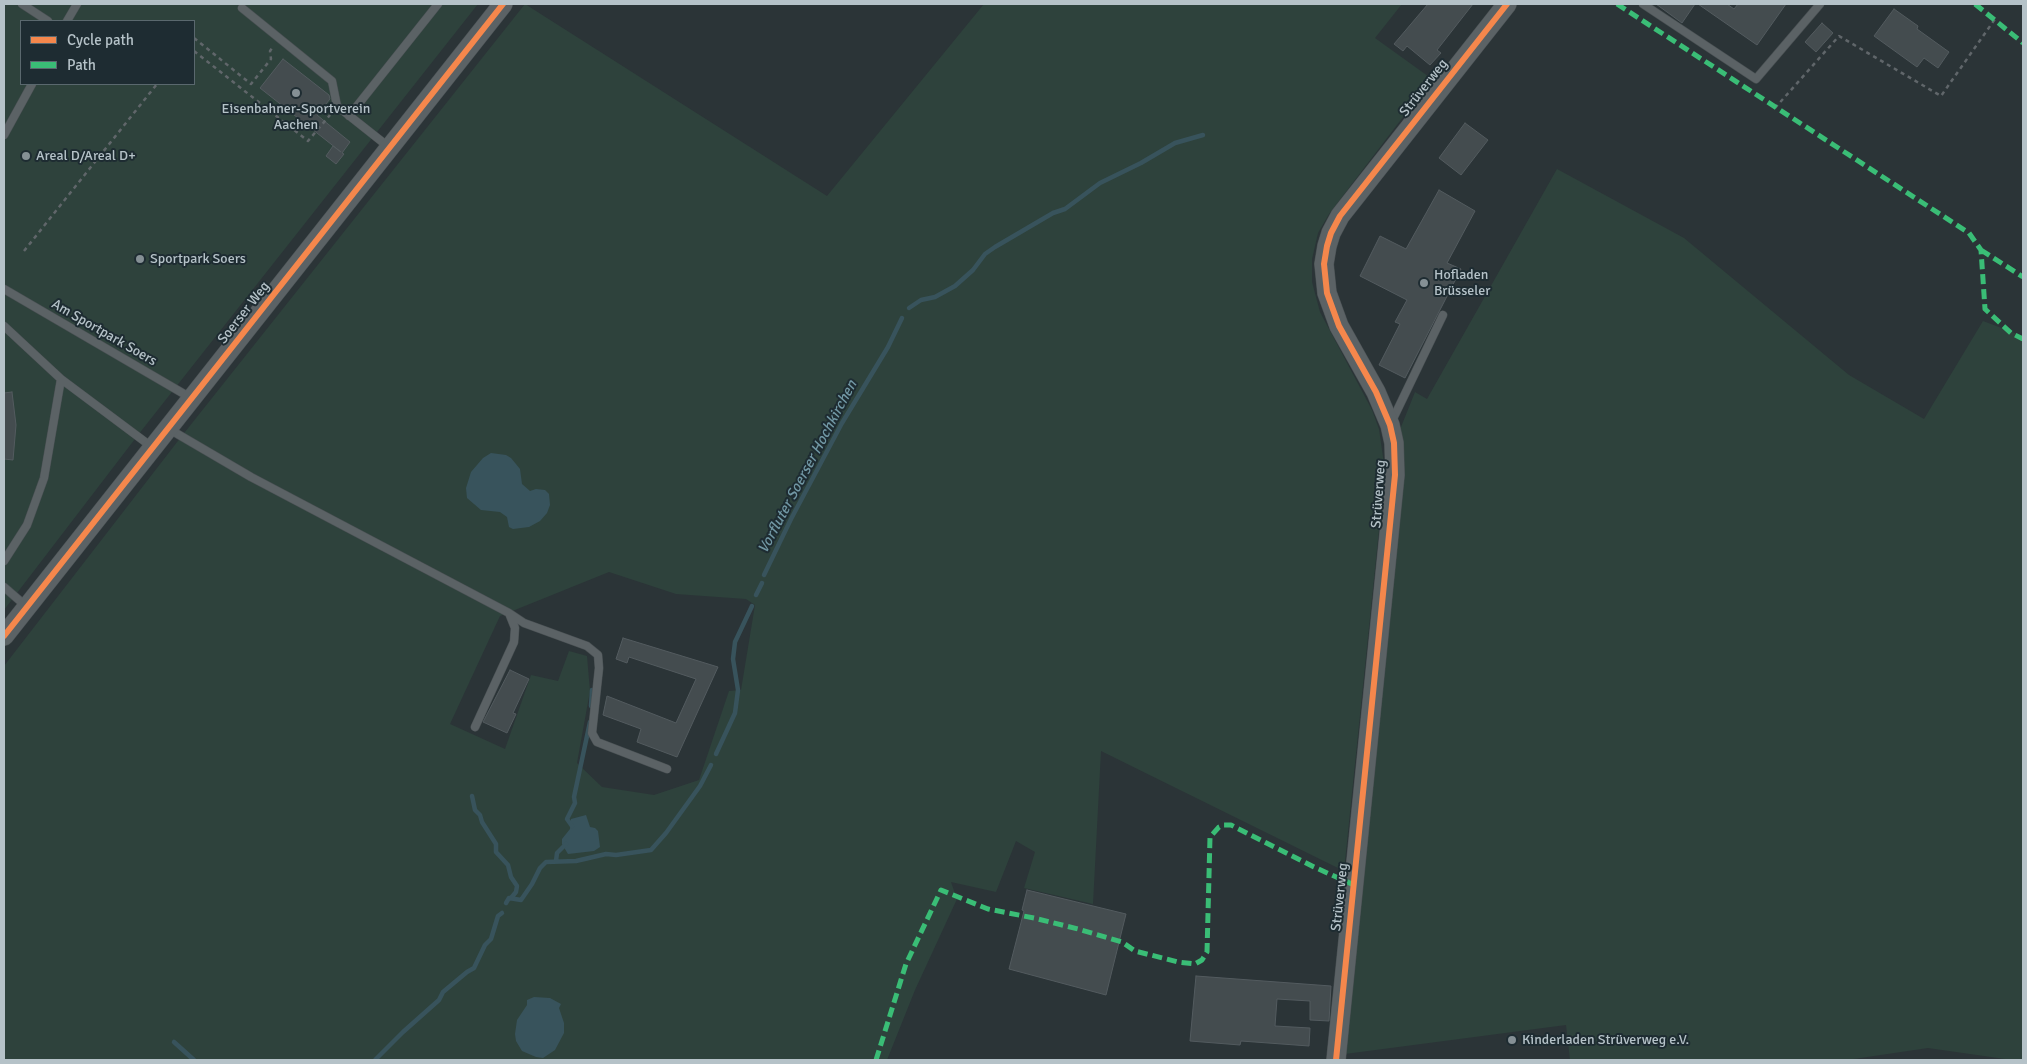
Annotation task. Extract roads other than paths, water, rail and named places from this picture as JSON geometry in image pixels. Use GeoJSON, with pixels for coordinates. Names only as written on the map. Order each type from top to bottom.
{"type":"FeatureCollection","features":[{"type":"Feature","properties":{"kind":"street","name":"Soerser Weg"},"geometry":{"type":"LineString","coordinates":[[4,636],[503,4]]}},
{"type":"Feature","properties":{"kind":"street","name":"Strüverweg"},"geometry":{"type":"LineString","coordinates":[[1336,1060],[1395,475],[1394,443],[1390,425],[1376,392],[1331,308],[1325,279],[1327,246],[1340,216],[1507,4]]}},
{"type":"Feature","properties":{"kind":"lane"},"geometry":{"type":"LineString","coordinates":[[22,4],[46,20]]}},
{"type":"Feature","properties":{"kind":"lane"},"geometry":{"type":"LineString","coordinates":[[68,20],[77,4]]}},
{"type":"Feature","properties":{"kind":"lane"},"geometry":{"type":"LineString","coordinates":[[349,116],[438,4]]}},
{"type":"Feature","properties":{"kind":"lane"},"geometry":{"type":"LineString","coordinates":[[1643,4],[1756,79],[1820,4]]}},
{"type":"Feature","properties":{"kind":"lane"},"geometry":{"type":"LineString","coordinates":[[242,8],[332,81],[337,106],[390,148]]}},
{"type":"Feature","properties":{"kind":"lane"},"geometry":{"type":"LineString","coordinates":[[4,135],[31,85]]}},
{"type":"Feature","properties":{"kind":"lane","name":"Am Sportpark Soers"},"geometry":{"type":"LineString","coordinates":[[4,289],[191,398]]}},
{"type":"Feature","properties":{"kind":"lane"},"geometry":{"type":"LineString","coordinates":[[1390,425],[1442,315]]}},
{"type":"Feature","properties":{"kind":"lane"},"geometry":{"type":"LineString","coordinates":[[4,326],[61,379],[138,435],[152,448]]}},
{"type":"Feature","properties":{"kind":"lane"},"geometry":{"type":"LineString","coordinates":[[4,561],[28,525],[44,478],[61,379]]}},
{"type":"Feature","properties":{"kind":"lane"},"geometry":{"type":"LineString","coordinates":[[168,428],[251,477],[509,613],[524,623],[587,646],[598,655],[599,668],[592,733],[598,742],[668,769]]}},
{"type":"Feature","properties":{"kind":"lane"},"geometry":{"type":"LineString","coordinates":[[4,587],[27,607]]}},
{"type":"Feature","properties":{"kind":"lane"},"geometry":{"type":"LineString","coordinates":[[474,727],[514,642],[515,628],[509,613]]}},
{"type":"Feature","properties":{"kind":"water"},"geometry":{"type":"Polygon","coordinates":[[[491,453],[506,455],[511,458],[520,469],[522,484],[530,491],[536,489],[545,490],[549,494],[550,505],[547,513],[540,521],[529,527],[513,529],[509,527],[507,517],[500,512],[481,510],[467,498],[466,488],[471,472],[483,458],[491,453]]]}},
{"type":"Feature","properties":{"kind":"water"},"geometry":{"type":"Polygon","coordinates":[[[586,815],[590,827],[598,831],[600,847],[594,851],[568,854],[562,844],[562,839],[570,829],[571,819],[586,815]]]}},
{"type":"Feature","properties":{"kind":"water"},"geometry":{"type":"Polygon","coordinates":[[[534,997],[550,998],[561,1004],[559,1008],[564,1023],[564,1033],[555,1050],[543,1058],[522,1051],[516,1041],[517,1020],[527,1005],[527,1000],[534,997]]]}},
{"type":"Feature","properties":{"kind":"waterway","name":"Vorfluter Soerser Hochkirchen"},"geometry":{"type":"LineString","coordinates":[[909,308],[921,300],[935,297],[955,286],[973,270],[985,254],[1053,213],[1065,209],[1100,183],[1141,163],[1175,143],[1203,135]]}},
{"type":"Feature","properties":{"kind":"waterway","name":"Vorfluter Soerser Hochkirchen"},"geometry":{"type":"LineString","coordinates":[[764,575],[791,519],[842,423],[888,347],[902,318]]}},
{"type":"Feature","properties":{"kind":"waterway","name":"Vorfluter Soerser Hochkirchen"},"geometry":{"type":"LineString","coordinates":[[756,595],[762,583]]}},
{"type":"Feature","properties":{"kind":"waterway","name":"Vorfluter Soerser Hochkirchen"},"geometry":{"type":"LineString","coordinates":[[716,754],[735,713],[738,690],[733,659],[735,642],[752,606]]}},
{"type":"Feature","properties":{"kind":"waterway"},"geometry":{"type":"LineString","coordinates":[[591,706],[592,690]]}},
{"type":"Feature","properties":{"kind":"waterway"},"geometry":{"type":"LineString","coordinates":[[572,826],[567,819],[575,803],[574,797],[590,722]]}},
{"type":"Feature","properties":{"kind":"waterway","name":"Vorfluter Soerser Hochkirchen"},"geometry":{"type":"LineString","coordinates":[[506,903],[509,898],[521,900],[540,868],[546,862],[576,861],[606,854],[616,855],[651,850],[666,833],[700,786],[711,765]]}},
{"type":"Feature","properties":{"kind":"waterway"},"geometry":{"type":"LineString","coordinates":[[472,796],[475,810],[480,815],[482,822],[496,844],[496,852],[508,865],[511,877],[517,886],[516,892],[511,898]]}},
{"type":"Feature","properties":{"kind":"waterway"},"geometry":{"type":"LineString","coordinates":[[556,861],[557,853],[566,844]]}},
{"type":"Feature","properties":{"kind":"waterway","name":"Vorfluter Soerser Hochkirchen"},"geometry":{"type":"LineString","coordinates":[[375,1060],[439,1000],[443,992],[474,968],[485,945],[491,939],[498,916],[502,913]]}},
{"type":"Feature","properties":{"kind":"waterway"},"geometry":{"type":"LineString","coordinates":[[174,1042],[194,1060]]}},
{"type":"Feature","properties":{"kind":"place","name":"Eisenbahner-Sportverein Aachen"},"geometry":{"type":"Point","coordinates":[296,93]}},
{"type":"Feature","properties":{"kind":"place","name":"Areal D/Areal D+"},"geometry":{"type":"Point","coordinates":[26,156]}},
{"type":"Feature","properties":{"kind":"place","name":"Sportpark Soers"},"geometry":{"type":"Point","coordinates":[140,259]}},
{"type":"Feature","properties":{"kind":"place","name":"Hofladen Brüsseler"},"geometry":{"type":"Point","coordinates":[1424,283]}},
{"type":"Feature","properties":{"kind":"place","name":"Kinderladen Strüverweg e.V."},"geometry":{"type":"Point","coordinates":[1512,1040]}}]}
